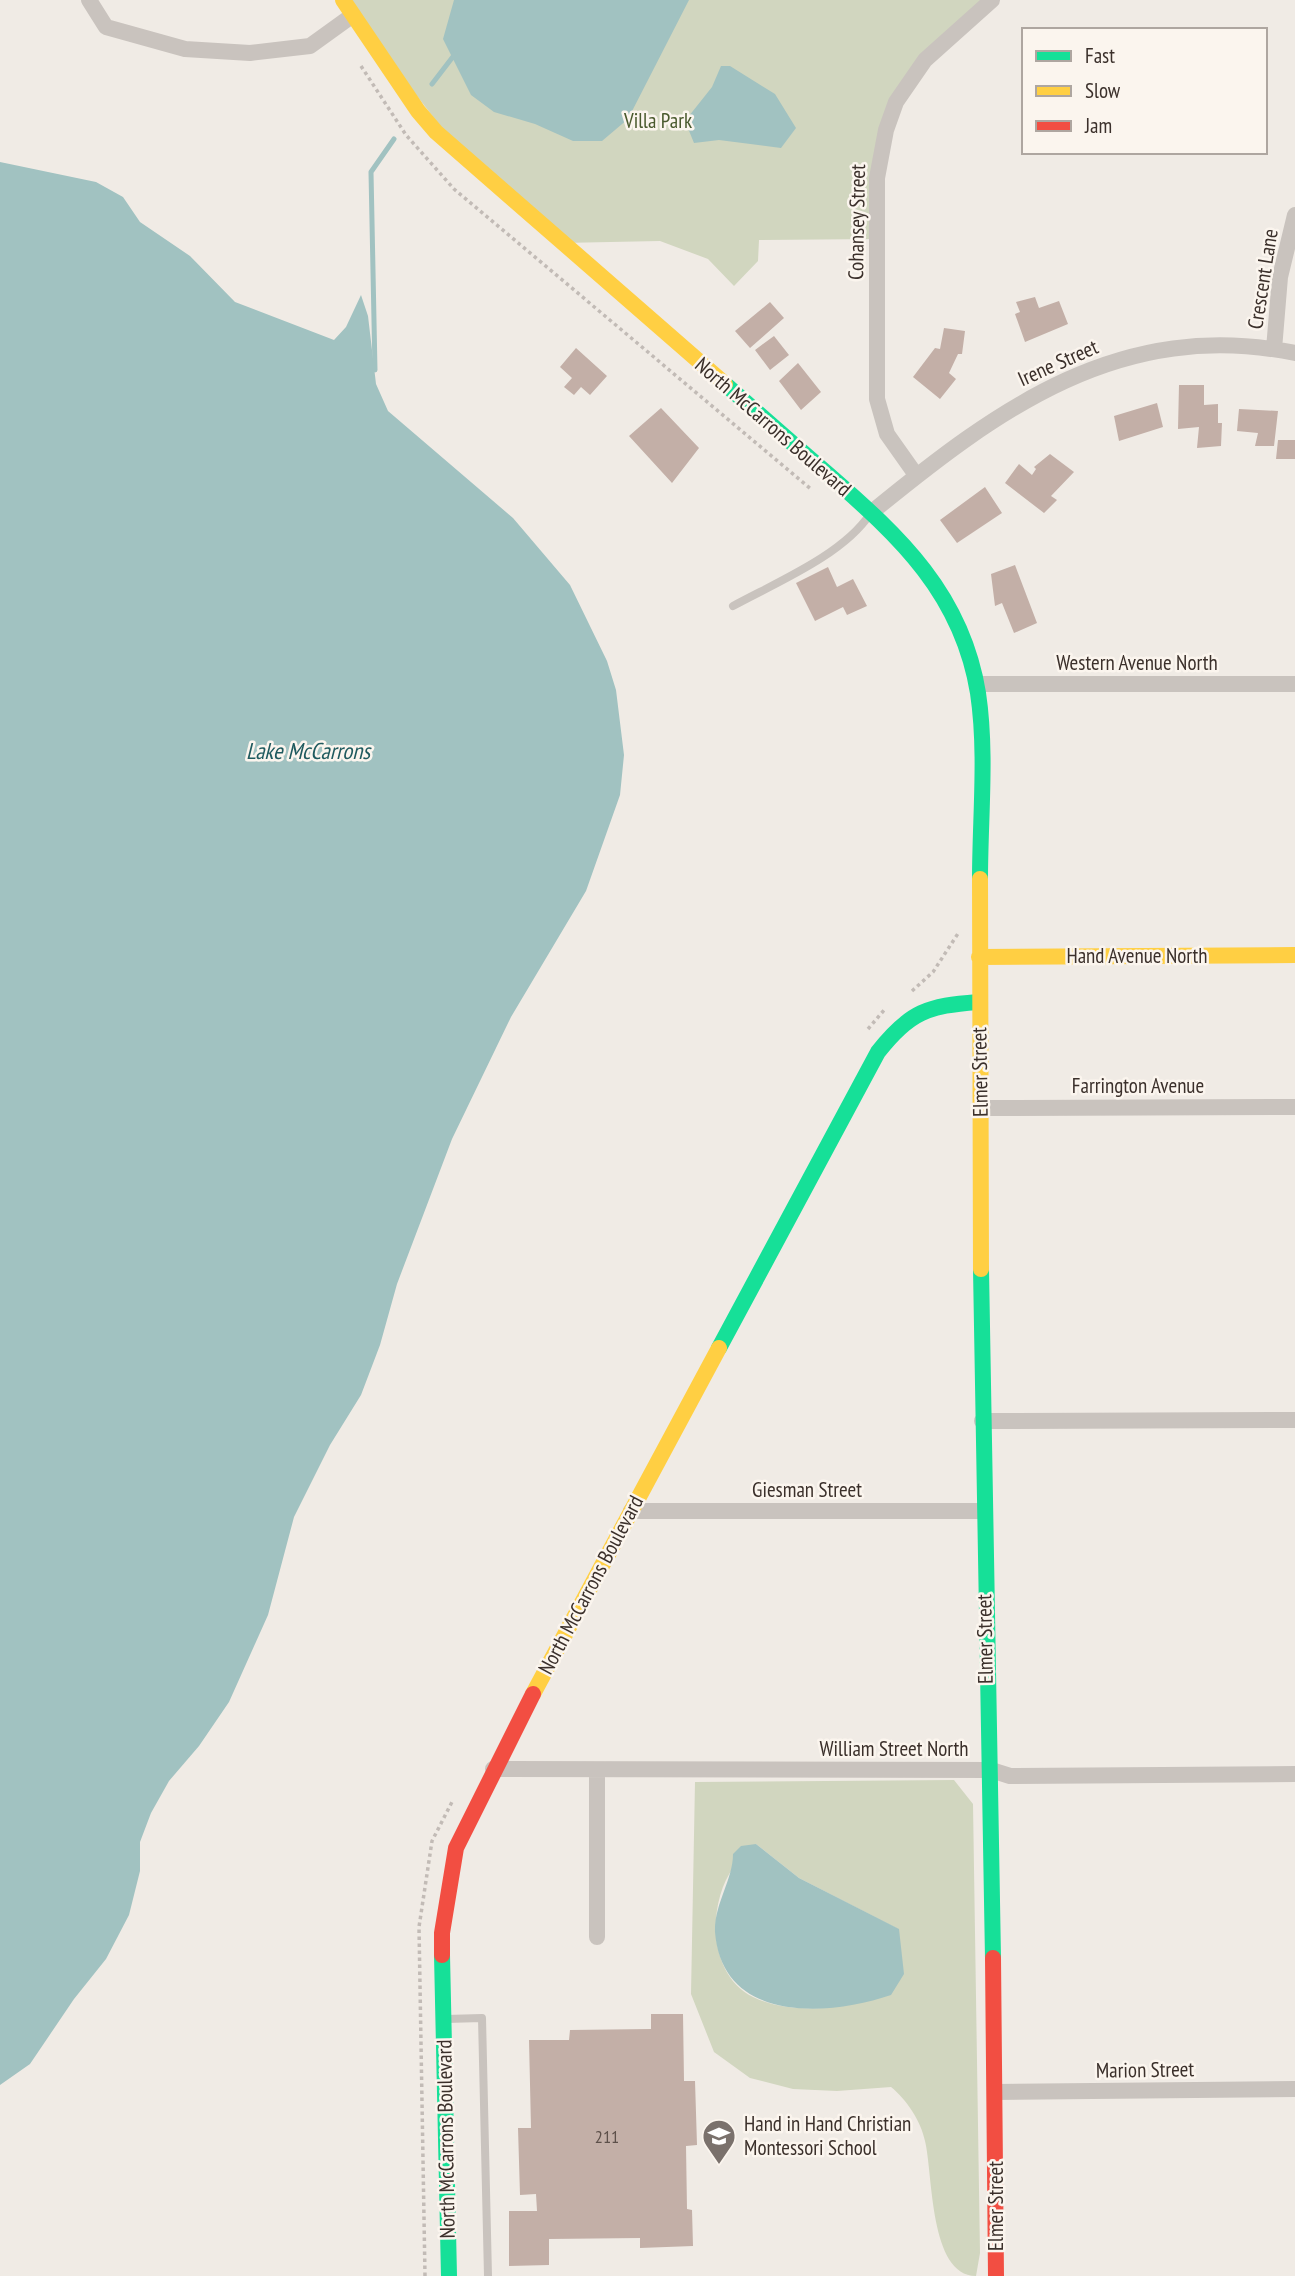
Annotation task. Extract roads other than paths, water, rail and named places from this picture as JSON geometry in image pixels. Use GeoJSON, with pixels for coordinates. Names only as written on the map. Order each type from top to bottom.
{"type":"FeatureCollection","features":[{"type":"Feature","properties":{"kind":"street"},"geometry":{"type":"LineString","coordinates":[[89,0],[106,27],[185,49],[237,52],[310,46],[353,16]]}},
{"type":"Feature","properties":{"kind":"street","name":"North McCarrons Boulevard"},"geometry":{"type":"LineString","coordinates":[[343,0],[418,111],[436,132],[872,512],[912,552],[945,597],[972,658],[978,684],[981,722],[979,957]]}},
{"type":"Feature","properties":{"kind":"street","name":"Cohansey Street"},"geometry":{"type":"LineString","coordinates":[[916,475],[887,434],[877,398],[879,154],[896,102],[911,78],[940,46],[992,0]]}},
{"type":"Feature","properties":{"kind":"street","name":"Crescent Lane"},"geometry":{"type":"LineString","coordinates":[[1275,349],[1280,277],[1295,215]]}},
{"type":"Feature","properties":{"kind":"street","name":"Irene Street"},"geometry":{"type":"LineString","coordinates":[[872,512],[916,475],[1000,414],[1077,373],[1155,351],[1202,346],[1275,349],[1295,353]]}},
{"type":"Feature","properties":{"kind":"street","name":"Western Avenue North"},"geometry":{"type":"LineString","coordinates":[[978,684],[1295,684]]}},
{"type":"Feature","properties":{"kind":"street","name":"Hand Avenue North"},"geometry":{"type":"LineString","coordinates":[[979,957],[1295,955]]}},
{"type":"Feature","properties":{"kind":"street","name":"Elmer Street"},"geometry":{"type":"LineString","coordinates":[[979,957],[982,1511],[987,1749],[991,1770],[996,2276]]}},
{"type":"Feature","properties":{"kind":"street","name":"North McCarrons Boulevard"},"geometry":{"type":"LineString","coordinates":[[449,2276],[442,1933],[456,1848],[493,1769],[878,1052],[908,1016],[928,1006],[978,1002]]}},
{"type":"Feature","properties":{"kind":"street","name":"Farrington Avenue"},"geometry":{"type":"LineString","coordinates":[[981,1108],[1295,1107]]}},
{"type":"Feature","properties":{"kind":"street"},"geometry":{"type":"LineString","coordinates":[[982,1421],[1295,1420]]}},
{"type":"Feature","properties":{"kind":"street","name":"Giesman Street"},"geometry":{"type":"LineString","coordinates":[[631,1511],[982,1511]]}},
{"type":"Feature","properties":{"kind":"street","name":"William Street North"},"geometry":{"type":"LineString","coordinates":[[493,1769],[991,1770],[1010,1776],[1295,1774]]}},
{"type":"Feature","properties":{"kind":"street"},"geometry":{"type":"LineString","coordinates":[[597,1771],[597,1937]]}},
{"type":"Feature","properties":{"kind":"street","name":"Marion Street"},"geometry":{"type":"LineString","coordinates":[[995,2092],[1295,2089]]}},
{"type":"Feature","properties":{"kind":"lane"},"geometry":{"type":"LineString","coordinates":[[733,606],[816,560],[860,530],[872,512]]}},
{"type":"Feature","properties":{"kind":"lane"},"geometry":{"type":"LineString","coordinates":[[444,2019],[482,2018],[488,2276]]}},
{"type":"Feature","properties":{"kind":"water"},"geometry":{"type":"Polygon","coordinates":[[[454,0],[689,0],[628,119],[602,141],[573,141],[535,124],[494,112],[471,95],[443,39],[454,0]]]}},
{"type":"Feature","properties":{"kind":"water"},"geometry":{"type":"Polygon","coordinates":[[[721,66],[730,66],[775,94],[796,128],[781,148],[719,140],[694,143],[685,121],[712,87],[721,66]]]}},
{"type":"Feature","properties":{"kind":"water","name":"Lake McCarrons"},"geometry":{"type":"Polygon","coordinates":[[[0,162],[96,182],[123,197],[140,222],[190,256],[235,302],[334,340],[346,327],[361,295],[368,316],[376,384],[388,411],[513,518],[570,585],[607,661],[616,690],[624,755],[620,795],[586,891],[511,1017],[452,1139],[397,1284],[380,1345],[361,1395],[330,1445],[294,1517],[268,1615],[229,1702],[199,1746],[169,1781],[151,1813],[140,1842],[140,1871],[129,1915],[106,1959],[74,1999],[30,2064],[0,2085],[0,162]]]}},
{"type":"Feature","properties":{"kind":"water"},"geometry":{"type":"Polygon","coordinates":[[[756,1844],[799,1878],[899,1929],[904,1974],[891,1995],[837,2007],[809,2009],[782,2006],[757,1998],[736,1983],[722,1962],[715,1922],[733,1854],[741,1846],[756,1844]]]}},
{"type":"Feature","properties":{"kind":"waterway"},"geometry":{"type":"LineString","coordinates":[[432,84],[455,54]]}},
{"type":"Feature","properties":{"kind":"waterway"},"geometry":{"type":"LineString","coordinates":[[375,370],[371,172],[394,139]]}},
{"type":"Feature","properties":{"kind":"place","name":"Hand in Hand Christian Montessori School"},"geometry":{"type":"Point","coordinates":[719,2166]}},
{"type":"Feature","properties":{"kind":"park label","name":"Villa Park"},"geometry":{"type":"Point","coordinates":[658,121]}}]}
